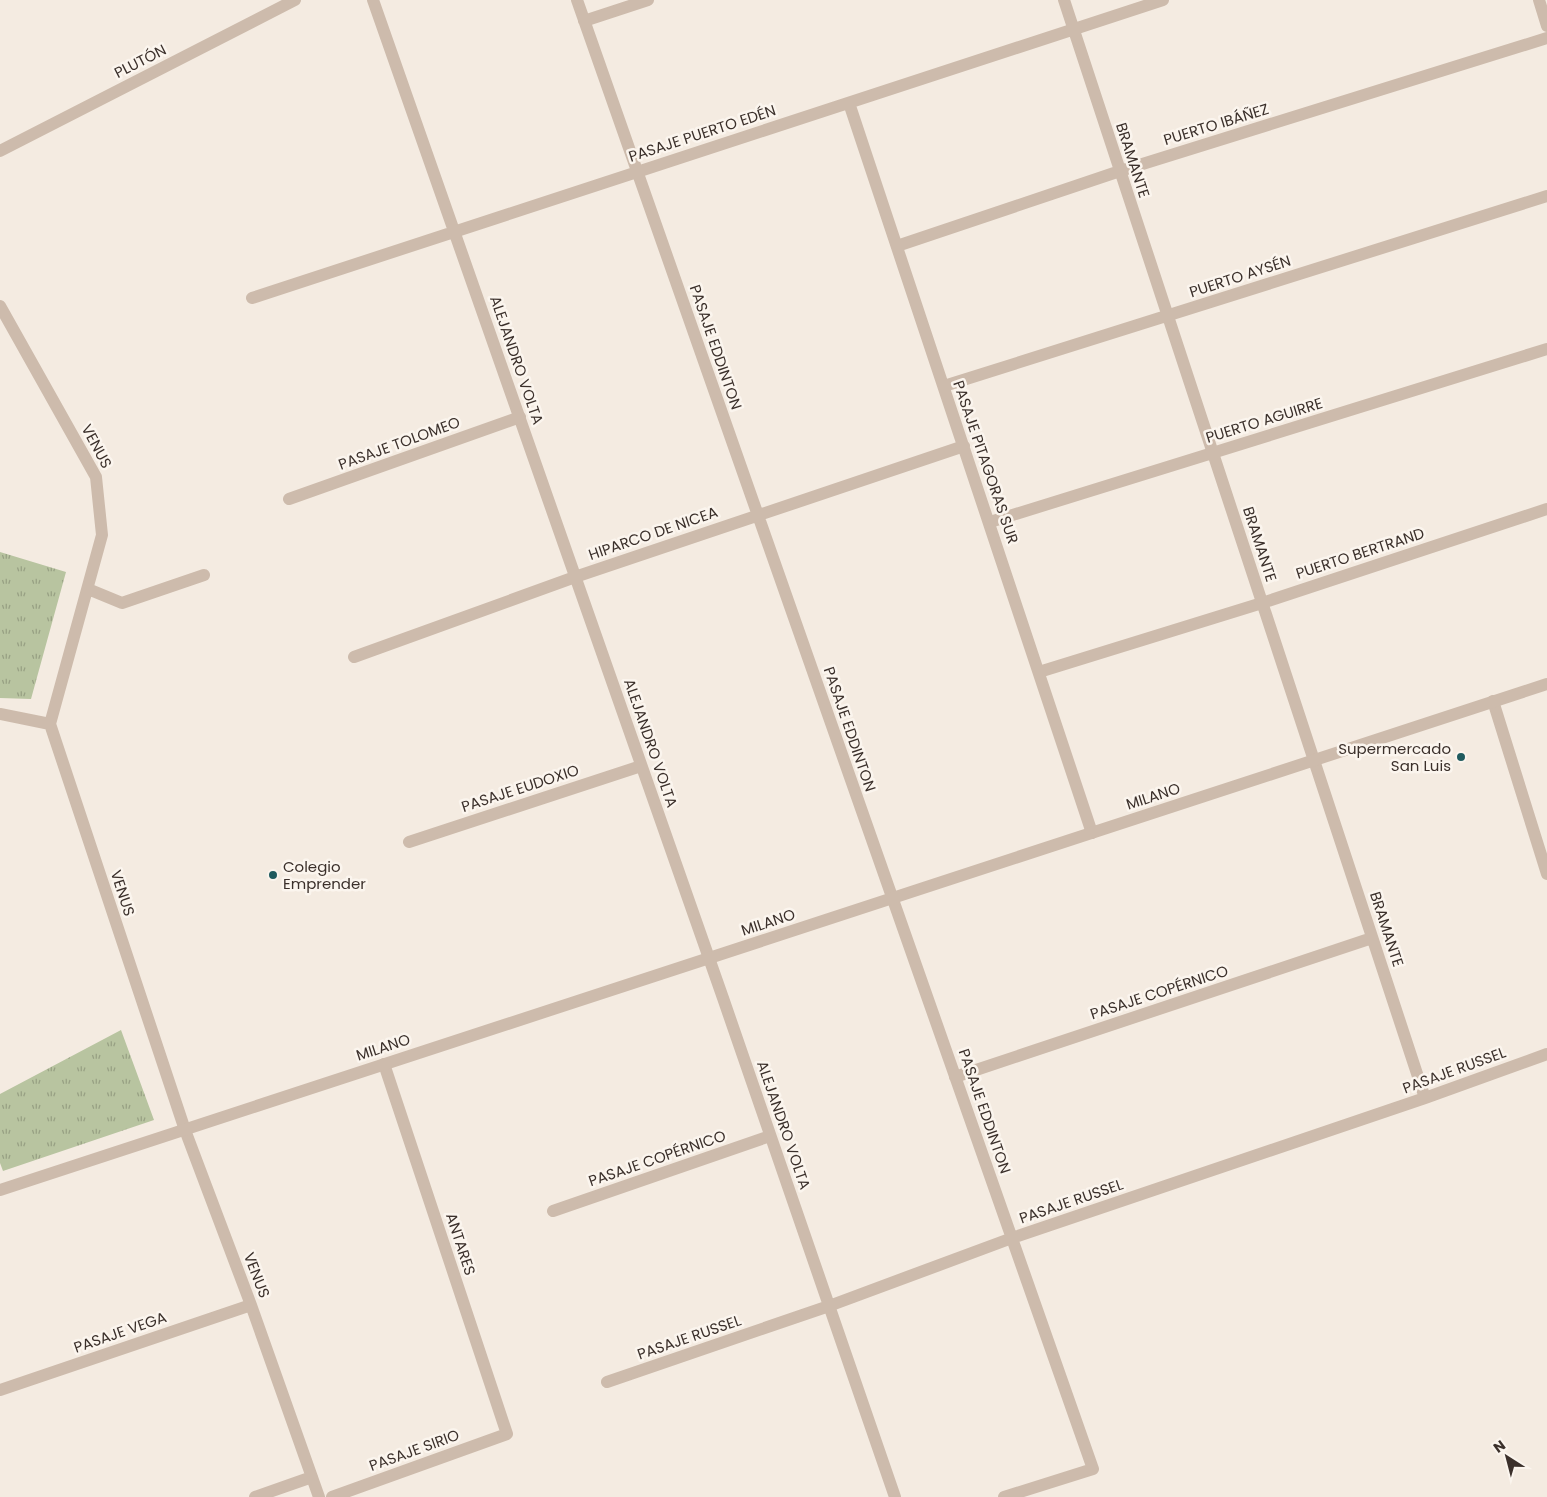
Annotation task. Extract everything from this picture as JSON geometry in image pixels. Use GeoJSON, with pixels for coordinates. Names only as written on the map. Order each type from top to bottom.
{"type":"FeatureCollection","features":[{"type":"Feature","properties":{"kind":"street","name":"PLUTÓN"},"geometry":{"type":"LineString","coordinates":[[0,151],[295,0]]}},
{"type":"Feature","properties":{"kind":"street","name":"ALEJANDRO VOLTA"},"geometry":{"type":"LineString","coordinates":[[373,0],[709,958],[895,1497]]}},
{"type":"Feature","properties":{"kind":"street","name":"PASAJE EDDINTON"},"geometry":{"type":"LineString","coordinates":[[577,0],[1093,1469],[1004,1497]]}},
{"type":"Feature","properties":{"kind":"street"},"geometry":{"type":"LineString","coordinates":[[584,21],[648,0]]}},
{"type":"Feature","properties":{"kind":"street","name":"BRAMANTE"},"geometry":{"type":"LineString","coordinates":[[1064,0],[1425,1098]]}},
{"type":"Feature","properties":{"kind":"street","name":"PASAJE PUERTO EDÉN"},"geometry":{"type":"LineString","coordinates":[[252,298],[1163,0]]}},
{"type":"Feature","properties":{"kind":"street"},"geometry":{"type":"LineString","coordinates":[[1538,0],[1547,26]]}},
{"type":"Feature","properties":{"kind":"street","name":"PUERTO IBÁÑEZ"},"geometry":{"type":"LineString","coordinates":[[897,246],[1120,171],[1547,38]]}},
{"type":"Feature","properties":{"kind":"street","name":"PASAJE PITAGORAS SUR"},"geometry":{"type":"LineString","coordinates":[[849,102],[1092,833]]}},
{"type":"Feature","properties":{"kind":"street","name":"PUERTO AYSÉN"},"geometry":{"type":"LineString","coordinates":[[944,386],[1547,196]]}},
{"type":"Feature","properties":{"kind":"street","name":"VENUS"},"geometry":{"type":"LineString","coordinates":[[0,306],[96,477],[102,535],[50,724],[185,1130],[251,1305],[319,1497]]}},
{"type":"Feature","properties":{"kind":"street","name":"PUERTO AGUIRRE"},"geometry":{"type":"LineString","coordinates":[[990,522],[1547,349]]}},
{"type":"Feature","properties":{"kind":"street","name":"PASAJE TOLOMEO"},"geometry":{"type":"LineString","coordinates":[[289,499],[520,417]]}},
{"type":"Feature","properties":{"kind":"street","name":"HIPARCO DE NICEA"},"geometry":{"type":"LineString","coordinates":[[354,657],[576,577],[964,446]]}},
{"type":"Feature","properties":{"kind":"street","name":"PUERTO BERTRAND"},"geometry":{"type":"LineString","coordinates":[[1039,672],[1262,603],[1547,509]]}},
{"type":"Feature","properties":{"kind":"street"},"geometry":{"type":"LineString","coordinates":[[88,589],[122,604],[204,575]]}},
{"type":"Feature","properties":{"kind":"street","name":"MILANO"},"geometry":{"type":"LineString","coordinates":[[0,1190],[1547,684]]}},
{"type":"Feature","properties":{"kind":"street"},"geometry":{"type":"LineString","coordinates":[[1493,701],[1547,874]]}},
{"type":"Feature","properties":{"kind":"street"},"geometry":{"type":"LineString","coordinates":[[0,714],[50,724]]}},
{"type":"Feature","properties":{"kind":"street","name":"PASAJE EUDOXIO"},"geometry":{"type":"LineString","coordinates":[[409,842],[642,766]]}},
{"type":"Feature","properties":{"kind":"street","name":"PASAJE COPÉRNICO"},"geometry":{"type":"LineString","coordinates":[[956,1077],[1372,938]]}},
{"type":"Feature","properties":{"kind":"street","name":"PASAJE RUSSEL"},"geometry":{"type":"LineString","coordinates":[[607,1382],[829,1306],[1012,1238],[1425,1098],[1547,1054]]}},
{"type":"Feature","properties":{"kind":"street","name":"ANTARES"},"geometry":{"type":"LineString","coordinates":[[384,1064],[507,1434]]}},
{"type":"Feature","properties":{"kind":"street","name":"PASAJE COPÉRNICO"},"geometry":{"type":"LineString","coordinates":[[553,1211],[770,1136]]}},
{"type":"Feature","properties":{"kind":"street","name":"PASAJE VEGA"},"geometry":{"type":"LineString","coordinates":[[0,1390],[251,1305]]}},
{"type":"Feature","properties":{"kind":"street","name":"PASAJE SIRIO"},"geometry":{"type":"LineString","coordinates":[[332,1497],[507,1434]]}},
{"type":"Feature","properties":{"kind":"street"},"geometry":{"type":"LineString","coordinates":[[254,1497],[312,1477]]}},
{"type":"Feature","properties":{"kind":"green space"},"geometry":{"type":"Polygon","coordinates":[[[0,552],[66,572],[31,699],[0,698],[0,552]]]}},
{"type":"Feature","properties":{"kind":"green space"},"geometry":{"type":"Polygon","coordinates":[[[121,1030],[154,1120],[3,1171],[0,1163],[0,1094],[121,1030]]]}},
{"type":"Feature","properties":{"kind":"place","name":"Supermercado San Luis"},"geometry":{"type":"Point","coordinates":[1461,757]}},
{"type":"Feature","properties":{"kind":"place","name":"Colegio Emprender"},"geometry":{"type":"Point","coordinates":[273,875]}}]}
